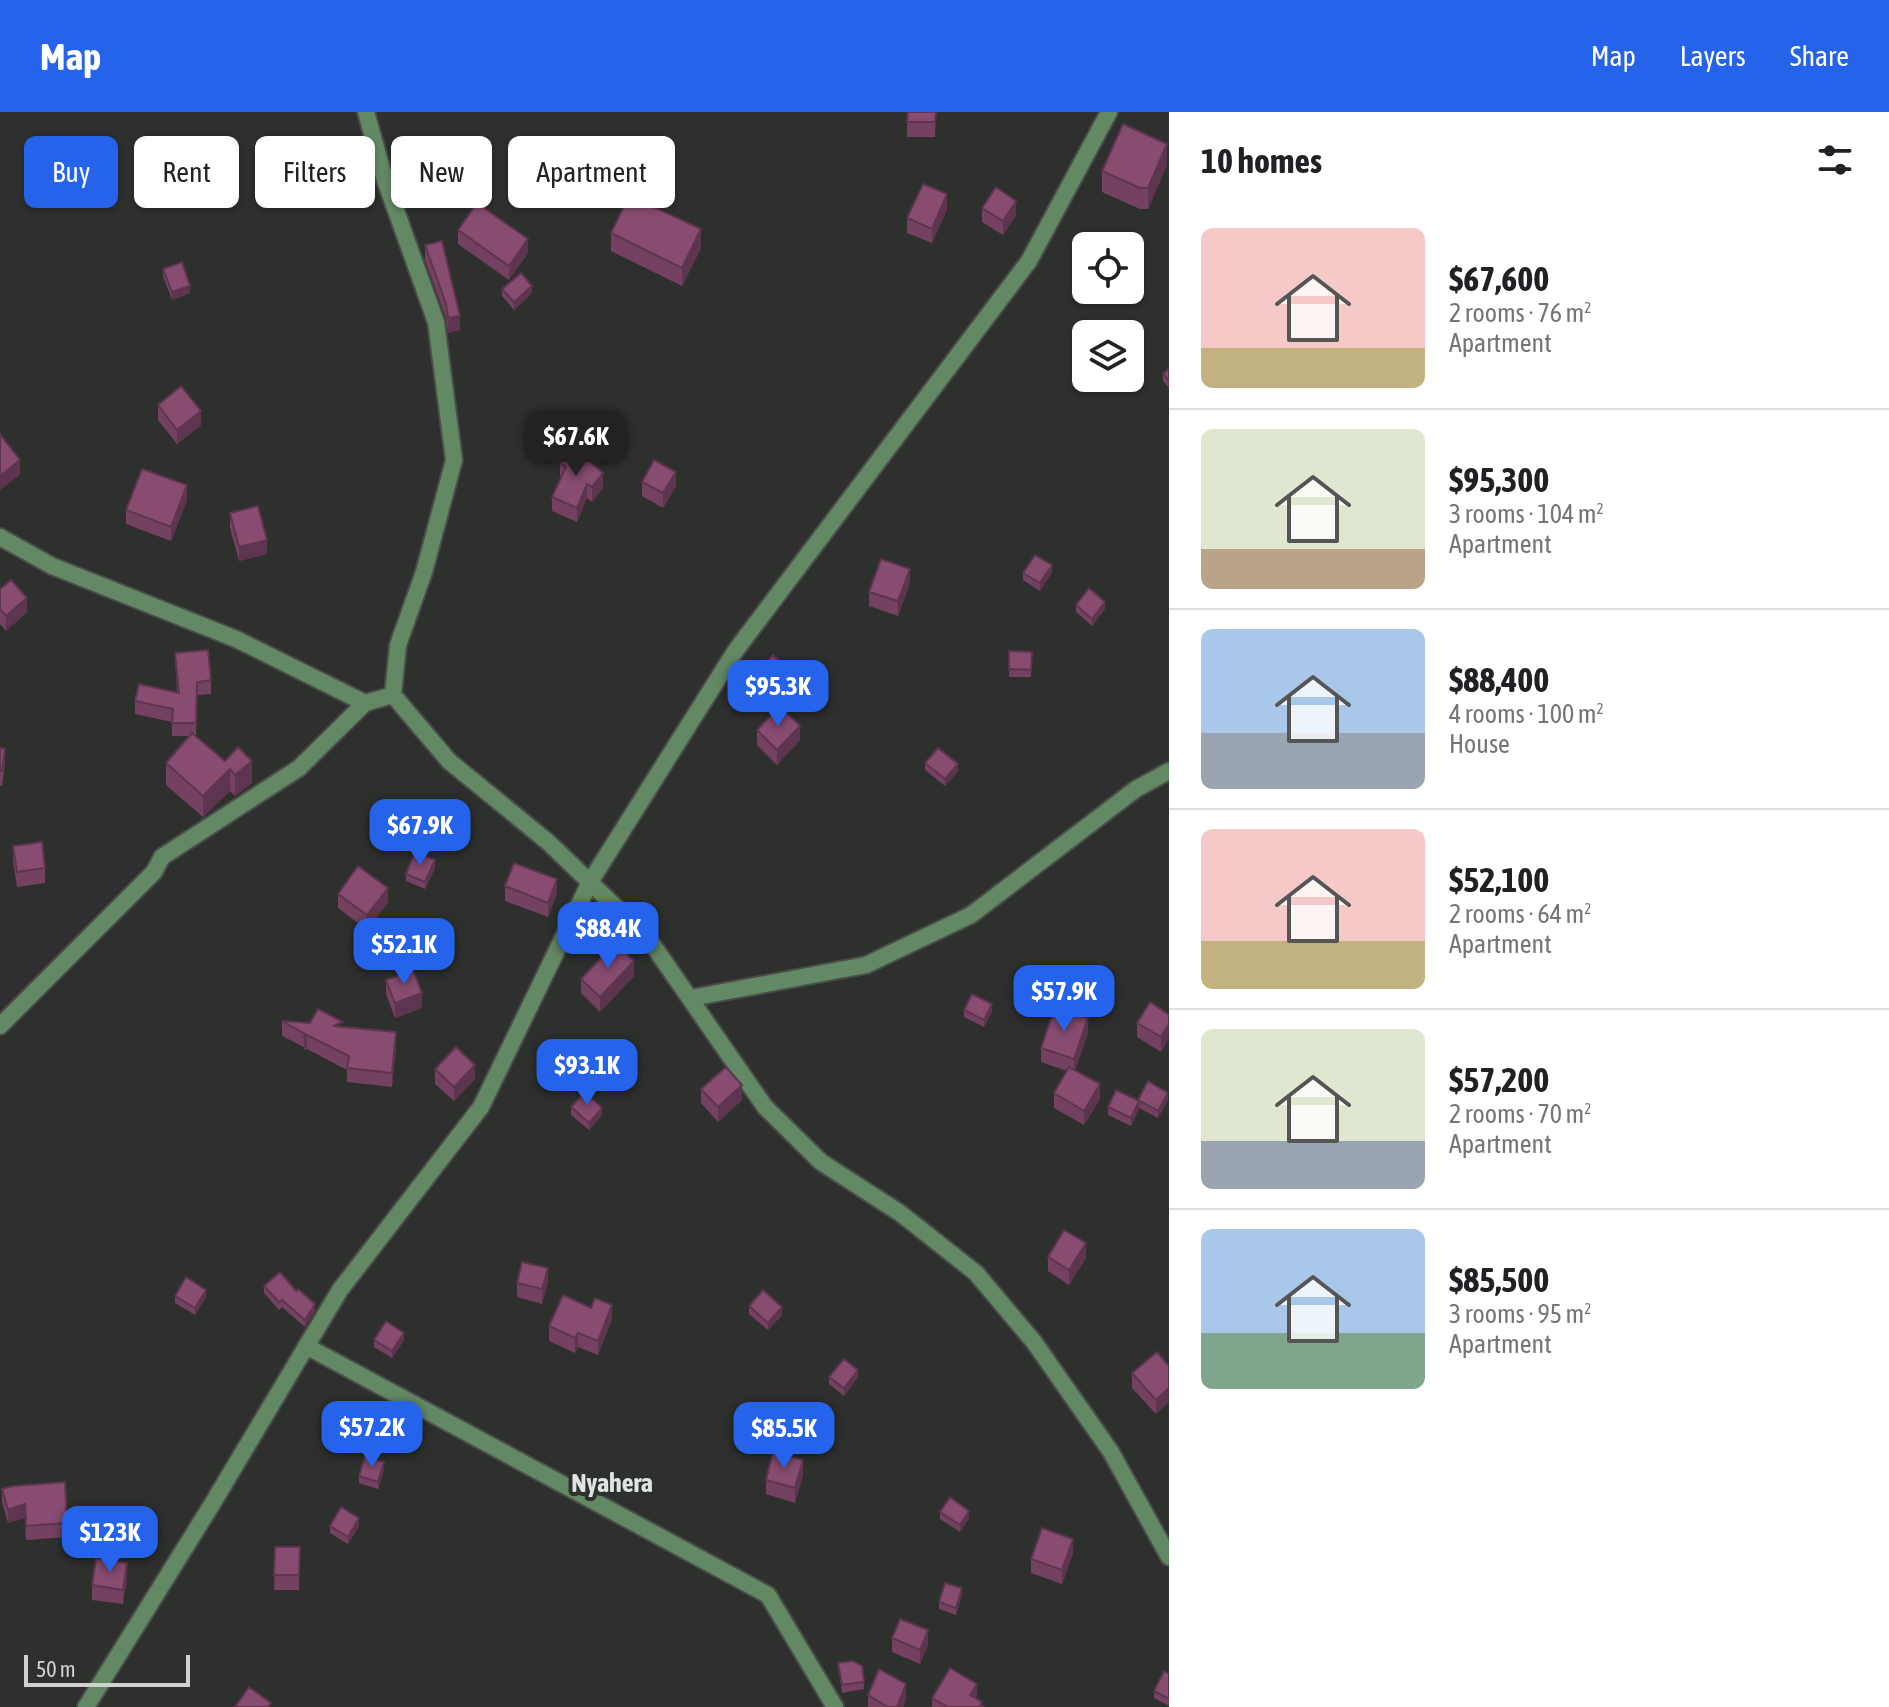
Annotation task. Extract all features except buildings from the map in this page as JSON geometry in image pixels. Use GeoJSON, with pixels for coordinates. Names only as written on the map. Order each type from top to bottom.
{"type":"FeatureCollection","features":[{"type":"Feature","properties":{"kind":"street"},"geometry":{"type":"LineString","coordinates":[[366,112],[385,180],[436,322],[454,460],[424,572],[398,645],[393,695],[449,761],[548,842],[648,938],[765,1107],[821,1162],[900,1213],[976,1273],[1034,1342],[1111,1452],[1169,1557]]}},
{"type":"Feature","properties":{"kind":"street"},"geometry":{"type":"LineString","coordinates":[[86,1707],[340,1290],[481,1107],[590,882],[736,650],[1029,261],[1109,112]]}},
{"type":"Feature","properties":{"kind":"street"},"geometry":{"type":"LineString","coordinates":[[0,537],[52,566],[236,639],[365,703]]}},
{"type":"Feature","properties":{"kind":"street"},"geometry":{"type":"LineString","coordinates":[[0,1026],[154,872],[162,857],[299,768],[365,703],[393,695]]}},
{"type":"Feature","properties":{"kind":"street"},"geometry":{"type":"LineString","coordinates":[[691,998],[866,965],[971,915],[1136,789],[1169,771]]}},
{"type":"Feature","properties":{"kind":"street"},"geometry":{"type":"LineString","coordinates":[[306,1346],[768,1595],[835,1707]]}},
{"type":"Feature","properties":{"kind":"district","name":"Nyahera"},"geometry":{"type":"Point","coordinates":[612,1483]}}]}
